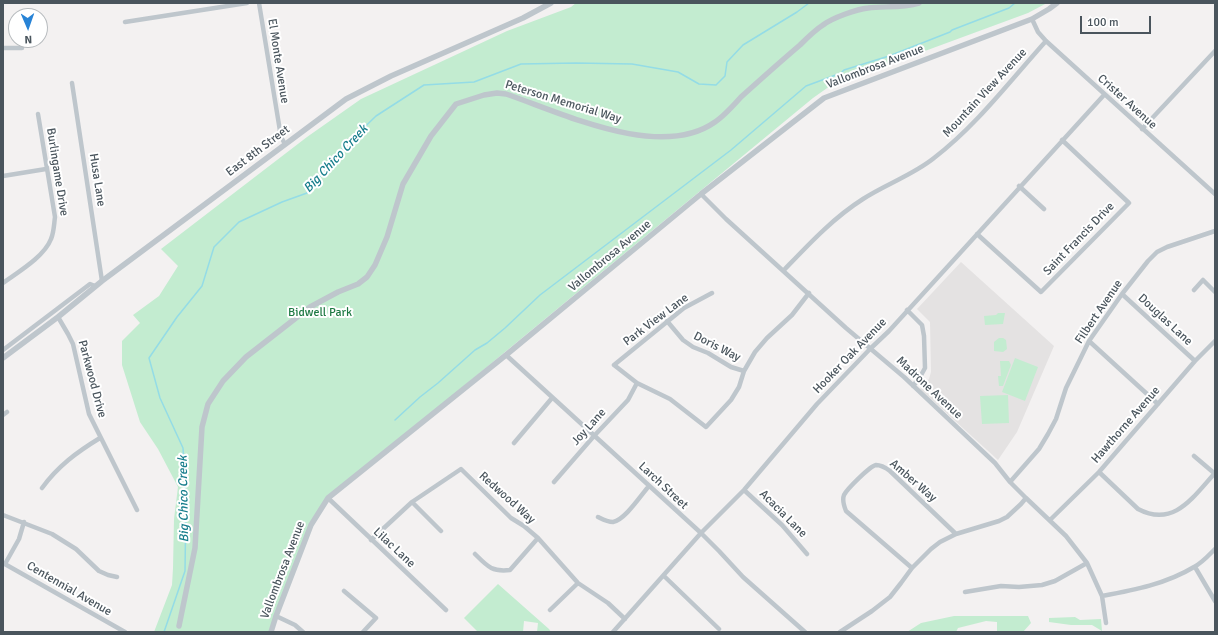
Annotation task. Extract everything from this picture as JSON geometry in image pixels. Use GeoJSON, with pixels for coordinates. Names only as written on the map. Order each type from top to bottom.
{"type":"FeatureCollection","features":[{"type":"Feature","properties":{"kind":"street"},"geometry":{"type":"LineString","coordinates":[[125,22],[247,3]]}},
{"type":"Feature","properties":{"kind":"street","name":"El Monte Avenue"},"geometry":{"type":"LineString","coordinates":[[259,3],[281,137],[285,144]]}},
{"type":"Feature","properties":{"kind":"street","name":"East 8th Street"},"geometry":{"type":"LineString","coordinates":[[3,358],[58,317],[102,280],[346,99],[364,88],[523,18],[551,3]]}},
{"type":"Feature","properties":{"kind":"street","name":"Peterson Memorial Way"},"geometry":{"type":"LineString","coordinates":[[176,632],[179,626],[195,548],[202,427],[208,404],[222,381],[246,357],[310,307],[338,292],[358,284],[367,277],[375,265],[387,237],[404,184],[431,136],[456,104],[484,95],[497,93],[506,94],[589,124],[635,135],[657,137],[691,134],[715,122],[823,24],[856,10],[909,6],[919,3]]}},
{"type":"Feature","properties":{"kind":"street","name":"Vallombrosa Avenue"},"geometry":{"type":"LineString","coordinates":[[271,632],[311,525],[328,498],[506,355],[701,194],[824,98],[1032,19],[1057,3]]}},
{"type":"Feature","properties":{"kind":"street","name":"Crister Avenue"},"geometry":{"type":"LineString","coordinates":[[1032,19],[1038,32],[1046,41],[1215,194]]}},
{"type":"Feature","properties":{"kind":"street","name":"Mountain View Avenue"},"geometry":{"type":"LineString","coordinates":[[784,270],[821,232],[862,199],[915,171],[949,146],[967,130],[1046,41]]}},
{"type":"Feature","properties":{"kind":"street"},"geometry":{"type":"LineString","coordinates":[[1142,129],[1215,51]]}},
{"type":"Feature","properties":{"kind":"street","name":"Husa Lane"},"geometry":{"type":"LineString","coordinates":[[72,83],[102,280]]}},
{"type":"Feature","properties":{"kind":"street","name":"Hooker Oak Avenue"},"geometry":{"type":"LineString","coordinates":[[613,632],[701,534],[744,490],[817,404],[889,331],[1019,186],[1104,95]]}},
{"type":"Feature","properties":{"kind":"street","name":"Burlingame Drive"},"geometry":{"type":"LineString","coordinates":[[3,283],[39,256],[47,248],[52,238],[54,217],[38,114]]}},
{"type":"Feature","properties":{"kind":"street","name":"Saint Francis Drive"},"geometry":{"type":"LineString","coordinates":[[977,234],[1041,292],[1128,203],[1062,140]]}},
{"type":"Feature","properties":{"kind":"street"},"geometry":{"type":"LineString","coordinates":[[3,176],[46,170]]}},
{"type":"Feature","properties":{"kind":"street"},"geometry":{"type":"LineString","coordinates":[[1019,186],[1044,209]]}},
{"type":"Feature","properties":{"kind":"street","name":"Madrone Avenue"},"geometry":{"type":"LineString","coordinates":[[701,194],[726,219],[913,386],[995,463],[1010,482],[1066,536],[1087,563],[1102,596],[1106,623]]}},
{"type":"Feature","properties":{"kind":"street","name":"Filbert Avenue"},"geometry":{"type":"LineString","coordinates":[[1010,482],[1039,449],[1048,434],[1056,419],[1066,388],[1089,341],[1122,294],[1148,261],[1157,252],[1175,244],[1215,231]]}},
{"type":"Feature","properties":{"kind":"street"},"geometry":{"type":"LineString","coordinates":[[1194,290],[1203,280],[1215,292]]}},
{"type":"Feature","properties":{"kind":"street"},"geometry":{"type":"LineString","coordinates":[[3,350],[90,284],[95,286]]}},
{"type":"Feature","properties":{"kind":"street","name":"Park View Lane"},"geometry":{"type":"LineString","coordinates":[[637,383],[614,365],[684,308],[712,293]]}},
{"type":"Feature","properties":{"kind":"street"},"geometry":{"type":"LineString","coordinates":[[637,383],[670,400],[706,427],[731,400],[739,388],[744,371],[755,352],[767,338],[792,315],[809,293]]}},
{"type":"Feature","properties":{"kind":"street","name":"Douglas Lane"},"geometry":{"type":"LineString","coordinates":[[1122,294],[1195,361]]}},
{"type":"Feature","properties":{"kind":"street"},"geometry":{"type":"LineString","coordinates":[[907,310],[922,325],[924,336],[925,368],[913,386]]}},
{"type":"Feature","properties":{"kind":"street","name":"Parkwood Drive"},"geometry":{"type":"LineString","coordinates":[[58,317],[73,344],[89,414],[137,510]]}},
{"type":"Feature","properties":{"kind":"street","name":"Doris Way"},"geometry":{"type":"LineString","coordinates":[[667,321],[683,340],[693,347],[708,353],[731,367],[744,371]]}},
{"type":"Feature","properties":{"kind":"street"},"geometry":{"type":"LineString","coordinates":[[1089,341],[1158,404]]}},
{"type":"Feature","properties":{"kind":"street","name":"Hawthorne Avenue"},"geometry":{"type":"LineString","coordinates":[[1050,520],[1098,472],[1195,361],[1215,341]]}},
{"type":"Feature","properties":{"kind":"street","name":"Larch Street"},"geometry":{"type":"LineString","coordinates":[[506,355],[701,534],[743,576],[805,632]]}},
{"type":"Feature","properties":{"kind":"street","name":"Joy Lane"},"geometry":{"type":"LineString","coordinates":[[554,482],[628,400],[637,383]]}},
{"type":"Feature","properties":{"kind":"street"},"geometry":{"type":"LineString","coordinates":[[514,444],[552,398]]}},
{"type":"Feature","properties":{"kind":"street"},"geometry":{"type":"LineString","coordinates":[[42,488],[52,474],[67,460],[100,438]]}},
{"type":"Feature","properties":{"kind":"street"},"geometry":{"type":"LineString","coordinates":[[1098,472],[1138,509],[1146,513],[1163,515],[1170,514],[1186,505],[1215,473],[1194,456]]}},
{"type":"Feature","properties":{"kind":"street","name":"Amber Way"},"geometry":{"type":"LineString","coordinates":[[912,568],[846,511],[844,505],[844,495],[869,468],[875,465],[883,466],[890,471],[956,534]]}},
{"type":"Feature","properties":{"kind":"street","name":"Redwood Way"},"geometry":{"type":"LineString","coordinates":[[371,540],[412,502],[461,469],[511,518],[524,526],[538,538],[578,583],[608,604],[625,619]]}},
{"type":"Feature","properties":{"kind":"street"},"geometry":{"type":"LineString","coordinates":[[598,517],[611,522],[618,520],[626,513],[648,486]]}},
{"type":"Feature","properties":{"kind":"street","name":"Acacia Lane"},"geometry":{"type":"LineString","coordinates":[[744,490],[782,525],[807,554]]}},
{"type":"Feature","properties":{"kind":"street","name":"Lilac Lane"},"geometry":{"type":"LineString","coordinates":[[328,498],[446,610]]}},
{"type":"Feature","properties":{"kind":"street"},"geometry":{"type":"LineString","coordinates":[[840,632],[872,611],[890,596],[912,568],[940,542],[956,534],[999,521],[1007,517],[1026,498]]}},
{"type":"Feature","properties":{"kind":"street"},"geometry":{"type":"LineString","coordinates":[[412,502],[441,531]]}},
{"type":"Feature","properties":{"kind":"street"},"geometry":{"type":"LineString","coordinates":[[3,515],[52,534],[76,550],[99,571],[118,577]]}},
{"type":"Feature","properties":{"kind":"street"},"geometry":{"type":"LineString","coordinates":[[4,564],[19,539],[24,522]]}},
{"type":"Feature","properties":{"kind":"street"},"geometry":{"type":"LineString","coordinates":[[475,554],[488,567],[499,571],[510,570],[538,538]]}},
{"type":"Feature","properties":{"kind":"street"},"geometry":{"type":"LineString","coordinates":[[1102,596],[1158,584],[1195,567],[1215,549]]}},
{"type":"Feature","properties":{"kind":"street"},"geometry":{"type":"LineString","coordinates":[[965,592],[1001,586],[1019,587],[1042,585],[1055,581],[1087,563]]}},
{"type":"Feature","properties":{"kind":"street","name":"Centennial Avenue"},"geometry":{"type":"LineString","coordinates":[[4,564],[125,632]]}},
{"type":"Feature","properties":{"kind":"street"},"geometry":{"type":"LineString","coordinates":[[1195,567],[1215,601]]}},
{"type":"Feature","properties":{"kind":"street"},"geometry":{"type":"LineString","coordinates":[[664,576],[719,629]]}},
{"type":"Feature","properties":{"kind":"street"},"geometry":{"type":"LineString","coordinates":[[550,610],[578,583]]}},
{"type":"Feature","properties":{"kind":"street"},"geometry":{"type":"LineString","coordinates":[[344,591],[376,618],[364,632]]}},
{"type":"Feature","properties":{"kind":"street"},"geometry":{"type":"LineString","coordinates":[[276,616],[295,625],[303,632]]}},
{"type":"Feature","properties":{"kind":"shaded area"},"geometry":{"type":"Polygon","coordinates":[[[961,262],[1054,346],[1017,432],[998,460],[920,389],[929,379],[931,372],[930,322],[917,309],[961,262]]]}},
{"type":"Feature","properties":{"kind":"green space","name":"Bidwell Park"},"geometry":{"type":"Polygon","coordinates":[[[576,3],[1047,3],[1028,13],[830,86],[813,98],[328,498],[311,525],[271,632],[154,632],[172,585],[174,519],[178,487],[158,449],[140,422],[122,365],[122,341],[140,323],[133,315],[159,296],[178,266],[161,249],[307,137],[361,99],[507,31],[571,7],[576,3]]]}},
{"type":"Feature","properties":{"kind":"green space"},"geometry":{"type":"Polygon","coordinates":[[[998,313],[1005,313],[1003,324],[985,325],[984,316],[996,315],[998,313]]]}},
{"type":"Feature","properties":{"kind":"green space"},"geometry":{"type":"Polygon","coordinates":[[[999,338],[1006,340],[1007,349],[1003,352],[994,351],[994,342],[999,338]]]}},
{"type":"Feature","properties":{"kind":"green space"},"geometry":{"type":"Polygon","coordinates":[[[1015,358],[1038,367],[1025,401],[1002,392],[1015,358]]]}},
{"type":"Feature","properties":{"kind":"green space"},"geometry":{"type":"Polygon","coordinates":[[[1000,361],[1009,361],[1011,365],[1003,386],[999,386],[998,376],[1001,376],[1000,361]]]}},
{"type":"Feature","properties":{"kind":"green space"},"geometry":{"type":"Polygon","coordinates":[[[1008,395],[1009,423],[982,424],[980,396],[1008,395]]]}},
{"type":"Feature","properties":{"kind":"green space"},"geometry":{"type":"Polygon","coordinates":[[[498,584],[551,632],[537,632],[538,623],[524,621],[523,632],[478,632],[464,618],[498,584]]]}},
{"type":"Feature","properties":{"kind":"green space"},"geometry":{"type":"Polygon","coordinates":[[[954,616],[1028,616],[1031,623],[1023,632],[997,632],[997,622],[986,621],[958,628],[956,632],[907,632],[921,623],[954,616]]]}},
{"type":"Feature","properties":{"kind":"green space"},"geometry":{"type":"Polygon","coordinates":[[[1075,617],[1080,620],[1101,619],[1102,631],[1092,625],[1071,625],[1049,622],[1049,618],[1075,617]]]}},
{"type":"Feature","properties":{"kind":"waterway","name":"Big Chico Creek"},"geometry":{"type":"LineString","coordinates":[[164,632],[185,571],[186,500],[183,448],[160,398],[149,358],[177,317],[202,286],[214,247],[239,222],[282,202],[307,193],[342,149],[376,116],[424,85],[474,82],[521,64],[576,63],[632,64],[678,72],[699,84],[716,85],[725,76],[727,62],[743,45],[809,3]]}},
{"type":"Feature","properties":{"kind":"waterway"},"geometry":{"type":"LineString","coordinates":[[395,420],[475,350],[487,343],[505,328],[540,295],[731,150],[806,86],[841,73],[844,70],[889,56],[950,32],[1009,8],[1015,3]]}}]}
